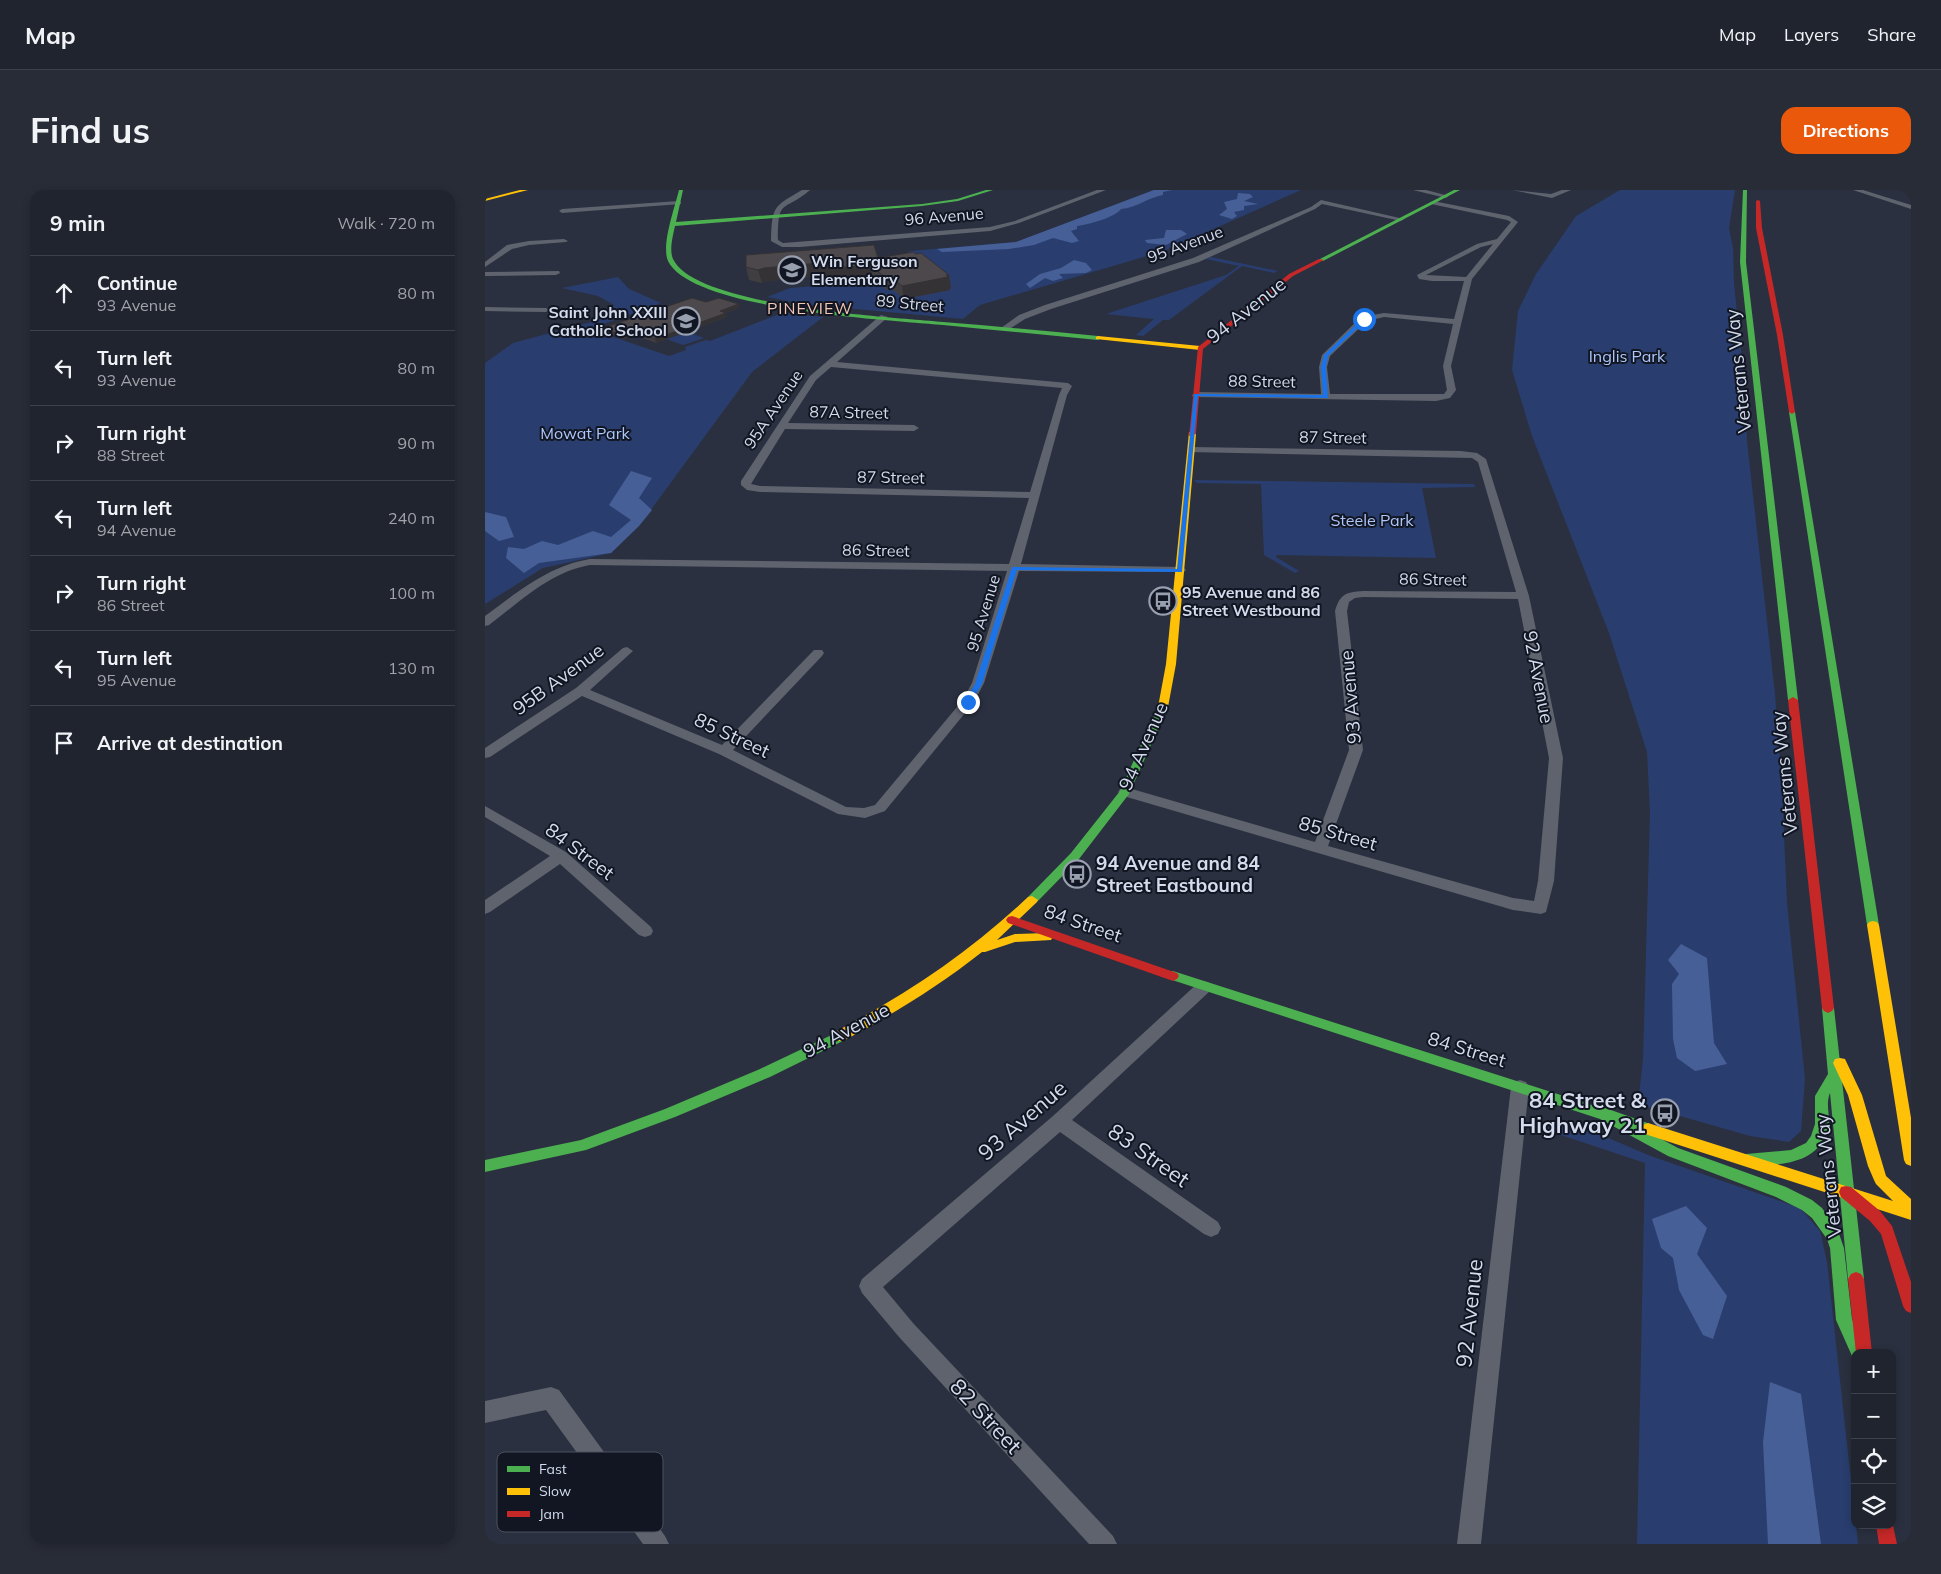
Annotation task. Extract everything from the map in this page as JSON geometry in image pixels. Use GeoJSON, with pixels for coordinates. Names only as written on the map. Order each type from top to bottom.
{"type":"FeatureCollection","features":[{"type":"Feature","properties":{"kind":"street"},"geometry":{"type":"LineString","coordinates":[[485,200],[526,190]]}},
{"type":"Feature","properties":{"kind":"street","name":"89 Street"},"geometry":{"type":"LineString","coordinates":[[681,190],[670,258],[676,269],[686,276],[769,304],[1199,348]]}},
{"type":"Feature","properties":{"kind":"street"},"geometry":{"type":"LineString","coordinates":[[775,216],[778,213],[780,204],[807,190]]}},
{"type":"Feature","properties":{"kind":"street"},"geometry":{"type":"LineString","coordinates":[[675,224],[922,205],[958,200],[991,190]]}},
{"type":"Feature","properties":{"kind":"street","name":"96 Avenue"},"geometry":{"type":"LineString","coordinates":[[775,216],[775,241],[782,245],[990,229],[1017,222],[1103,190]]}},
{"type":"Feature","properties":{"kind":"street"},"geometry":{"type":"LineString","coordinates":[[1416,190],[1446,196]]}},
{"type":"Feature","properties":{"kind":"street","name":"94 Avenue"},"geometry":{"type":"LineString","coordinates":[[485,1166],[581,1146],[670,1113],[748,1080],[863,1024],[932,982],[1012,920],[1075,856],[1125,792],[1165,703],[1171,664],[1199,348],[1291,275],[1458,190]]}},
{"type":"Feature","properties":{"kind":"street"},"geometry":{"type":"LineString","coordinates":[[1515,190],[1552,196],[1568,190]]}},
{"type":"Feature","properties":{"kind":"street","name":"Veterans Way"},"geometry":{"type":"LineString","coordinates":[[1745,190],[1743,262],[1836,1073],[1846,1192],[1865,1349]]}},
{"type":"Feature","properties":{"kind":"street"},"geometry":{"type":"LineString","coordinates":[[1759,190],[1759,228],[1779,335],[1911,1160]]}},
{"type":"Feature","properties":{"kind":"street"},"geometry":{"type":"LineString","coordinates":[[1855,190],[1911,207]]}},
{"type":"Feature","properties":{"kind":"street","name":"95 Avenue"},"geometry":{"type":"LineString","coordinates":[[1005,328],[1022,317],[1048,307],[1196,260],[1313,208],[1320,202],[1401,219]]}},
{"type":"Feature","properties":{"kind":"street"},"geometry":{"type":"LineString","coordinates":[[562,211],[679,203]]}},
{"type":"Feature","properties":{"kind":"street"},"geometry":{"type":"LineString","coordinates":[[1326,397],[1323,367],[1326,355],[1364,319],[1372,316],[1458,322],[1468,279],[1515,221],[1433,203]]}},
{"type":"Feature","properties":{"kind":"street"},"geometry":{"type":"LineString","coordinates":[[1468,279],[1432,280],[1421,276],[1423,273],[1441,266],[1479,245],[1498,240]]}},
{"type":"Feature","properties":{"kind":"street"},"geometry":{"type":"LineString","coordinates":[[485,265],[510,247],[529,242],[563,241]]}},
{"type":"Feature","properties":{"kind":"street"},"geometry":{"type":"LineString","coordinates":[[485,274],[556,273]]}},
{"type":"Feature","properties":{"kind":"street"},"geometry":{"type":"LineString","coordinates":[[485,309],[546,310]]}},
{"type":"Feature","properties":{"kind":"street","name":"95A Avenue"},"geometry":{"type":"LineString","coordinates":[[747,487],[746,481],[813,378],[884,317]]}},
{"type":"Feature","properties":{"kind":"street","name":"88 Street"},"geometry":{"type":"LineString","coordinates":[[1196,395],[1436,398],[1447,396],[1452,390],[1448,376],[1448,361],[1458,322]]}},
{"type":"Feature","properties":{"kind":"street","name":"95 Avenue"},"geometry":{"type":"LineString","coordinates":[[830,364],[1068,386],[1063,395],[1033,495],[1014,568],[978,684],[968,702],[881,808],[865,813]]}},
{"type":"Feature","properties":{"kind":"street","name":"87A Street"},"geometry":{"type":"LineString","coordinates":[[783,426],[914,428]]}},
{"type":"Feature","properties":{"kind":"street","name":"87 Street"},"geometry":{"type":"LineString","coordinates":[[1191,450],[1474,455]]}},
{"type":"Feature","properties":{"kind":"street","name":"92 Avenue"},"geometry":{"type":"LineString","coordinates":[[1474,455],[1484,464],[1523,596],[1556,758],[1546,881],[1541,908]]}},
{"type":"Feature","properties":{"kind":"street","name":"87 Street"},"geometry":{"type":"LineString","coordinates":[[747,487],[760,489],[1033,495]]}},
{"type":"Feature","properties":{"kind":"street","name":"86 Street"},"geometry":{"type":"LineString","coordinates":[[485,622],[553,573],[571,564],[590,562],[1179,570]]}},
{"type":"Feature","properties":{"kind":"street","name":"86 Street"},"geometry":{"type":"LineString","coordinates":[[1344,600],[1352,595],[1363,594],[1523,596]]}},
{"type":"Feature","properties":{"kind":"street","name":"93 Avenue"},"geometry":{"type":"LineString","coordinates":[[1321,848],[1356,750],[1341,611],[1344,600]]}},
{"type":"Feature","properties":{"kind":"street","name":"95B Avenue"},"geometry":{"type":"LineString","coordinates":[[485,754],[581,691],[627,651]]}},
{"type":"Feature","properties":{"kind":"street"},"geometry":{"type":"LineString","coordinates":[[724,751],[818,653]]}},
{"type":"Feature","properties":{"kind":"street","name":"85 Street"},"geometry":{"type":"LineString","coordinates":[[581,691],[724,751],[843,811],[865,813]]}},
{"type":"Feature","properties":{"kind":"street","name":"85 Street"},"geometry":{"type":"LineString","coordinates":[[1125,792],[1513,904],[1541,908]]}},
{"type":"Feature","properties":{"kind":"street","name":"84 Street"},"geometry":{"type":"LineString","coordinates":[[485,810],[561,856],[645,931]]}},
{"type":"Feature","properties":{"kind":"street"},"geometry":{"type":"LineString","coordinates":[[485,908],[561,856]]}},
{"type":"Feature","properties":{"kind":"street"},"geometry":{"type":"LineString","coordinates":[[1041,890],[1041,913],[1047,932]]}},
{"type":"Feature","properties":{"kind":"street","name":"84 Street"},"geometry":{"type":"LineString","coordinates":[[1012,920],[1204,987],[1597,1111],[1911,1213]]}},
{"type":"Feature","properties":{"kind":"street"},"geometry":{"type":"LineString","coordinates":[[966,955],[1015,938],[1061,937]]}},
{"type":"Feature","properties":{"kind":"street","name":"93 Avenue"},"geometry":{"type":"LineString","coordinates":[[869,1286],[1059,1121],[1204,987]]}},
{"type":"Feature","properties":{"kind":"street"},"geometry":{"type":"LineString","coordinates":[[1833,1048],[1855,1095],[1875,1166],[1881,1180],[1893,1194],[1911,1208]]}},
{"type":"Feature","properties":{"kind":"street"},"geometry":{"type":"LineString","coordinates":[[1746,1160],[1794,1156],[1811,1147],[1821,1129],[1823,1095],[1836,1073]]}},
{"type":"Feature","properties":{"kind":"street","name":"92 Avenue"},"geometry":{"type":"LineString","coordinates":[[1469,1544],[1520,1087]]}},
{"type":"Feature","properties":{"kind":"street"},"geometry":{"type":"LineString","coordinates":[[1597,1111],[1673,1152],[1781,1192],[1807,1205],[1817,1213],[1827,1225],[1835,1242],[1845,1320],[1857,1349]]}},
{"type":"Feature","properties":{"kind":"street"},"geometry":{"type":"LineString","coordinates":[[1903,1119],[1911,1132]]}},
{"type":"Feature","properties":{"kind":"street","name":"83 Street"},"geometry":{"type":"LineString","coordinates":[[1059,1121],[1211,1228]]}},
{"type":"Feature","properties":{"kind":"street"},"geometry":{"type":"LineString","coordinates":[[1846,1192],[1875,1216],[1887,1231],[1911,1306]]}},
{"type":"Feature","properties":{"kind":"street","name":"82 Street"},"geometry":{"type":"LineString","coordinates":[[869,1286],[906,1330],[1105,1544]]}},
{"type":"Feature","properties":{"kind":"street"},"geometry":{"type":"LineString","coordinates":[[485,1412],[551,1398],[591,1452]]}},
{"type":"Feature","properties":{"kind":"street"},"geometry":{"type":"LineString","coordinates":[[1886,1529],[1888,1544]]}},
{"type":"Feature","properties":{"kind":"street"},"geometry":{"type":"LineString","coordinates":[[648,1532],[657,1544]]}},
{"type":"Feature","properties":{"kind":"green space"},"geometry":{"type":"Polygon","coordinates":[[[1154,190],[1301,190],[1164,251],[980,305],[963,319],[802,304],[767,297],[790,288],[856,283],[910,251],[1016,242],[1154,190]]]}},
{"type":"Feature","properties":{"kind":"green space","name":"Inglis Park"},"geometry":{"type":"Polygon","coordinates":[[[1620,190],[1735,190],[1729,228],[1733,248],[1734,284],[1743,370],[1747,441],[1775,694],[1782,788],[1787,903],[1805,1079],[1801,1131],[1789,1142],[1750,1136],[1638,1104],[1643,1059],[1650,812],[1647,752],[1609,633],[1532,436],[1512,370],[1518,311],[1536,274],[1576,216],[1620,190]]]}},
{"type":"Feature","properties":{"kind":"green space"},"geometry":{"type":"Polygon","coordinates":[[[1211,257],[1278,271],[1274,273],[1242,266],[1169,320],[1163,320],[1143,336],[1136,335],[1154,319],[1106,314],[1226,275],[1239,266],[1206,259],[1211,257]]]}},
{"type":"Feature","properties":{"kind":"green space","name":"Mowat Park"},"geometry":{"type":"Polygon","coordinates":[[[618,277],[629,289],[661,303],[590,329],[669,356],[686,350],[685,347],[706,340],[710,341],[782,313],[823,317],[752,372],[639,526],[611,553],[543,568],[485,604],[485,363],[513,343],[595,321],[614,305],[598,296],[562,288],[618,277]]]}},
{"type":"Feature","properties":{"kind":"green space"},"geometry":{"type":"Polygon","coordinates":[[[687,332],[704,338],[683,345],[666,339],[687,332]]]}},
{"type":"Feature","properties":{"kind":"green space","name":"Steele Park"},"geometry":{"type":"Polygon","coordinates":[[[1194,480],[1474,484],[1475,487],[1422,488],[1436,558],[1277,555],[1276,557],[1299,571],[1295,573],[1264,555],[1261,484],[1197,483],[1194,480]]]}},
{"type":"Feature","properties":{"kind":"green space"},"geometry":{"type":"Polygon","coordinates":[[[1569,1121],[1648,1155],[1800,1208],[1820,1231],[1827,1262],[1851,1480],[1851,1529],[1856,1529],[1858,1544],[1637,1544],[1645,1163],[1546,1130],[1555,1122],[1569,1121]]]}},
{"type":"Feature","properties":{"kind":"shaded area"},"geometry":{"type":"Polygon","coordinates":[[[1154,190],[1172,190],[1163,192],[1163,195],[1132,207],[1121,209],[1108,218],[1077,226],[1077,229],[1071,231],[1079,241],[1072,243],[1053,238],[1034,245],[1009,249],[942,252],[937,249],[1016,242],[1154,190]]]}},
{"type":"Feature","properties":{"kind":"shaded area"},"geometry":{"type":"Polygon","coordinates":[[[1238,193],[1250,194],[1253,197],[1244,201],[1258,204],[1244,206],[1244,210],[1234,212],[1237,216],[1232,219],[1219,215],[1227,209],[1224,202],[1237,199],[1238,193]]]}},
{"type":"Feature","properties":{"kind":"shaded area"},"geometry":{"type":"Polygon","coordinates":[[[1166,230],[1181,230],[1187,234],[1166,245],[1147,243],[1145,240],[1164,238],[1166,230]]]}},
{"type":"Feature","properties":{"kind":"shaded area"},"geometry":{"type":"Polygon","coordinates":[[[1074,260],[1086,263],[1092,270],[1086,273],[1059,274],[1063,278],[1053,281],[1045,278],[1030,288],[1026,284],[1040,274],[1061,268],[1074,260]]]}},
{"type":"Feature","properties":{"kind":"shaded area"},"geometry":{"type":"Polygon","coordinates":[[[631,471],[652,478],[639,498],[652,510],[639,526],[611,553],[539,563],[524,573],[506,558],[508,547],[524,549],[542,541],[558,545],[593,531],[611,537],[631,520],[609,505],[631,471]]]}},
{"type":"Feature","properties":{"kind":"shaded area"},"geometry":{"type":"Polygon","coordinates":[[[485,512],[506,517],[514,537],[499,541],[485,531],[485,512]]]}},
{"type":"Feature","properties":{"kind":"shaded area"},"geometry":{"type":"Polygon","coordinates":[[[1681,944],[1707,958],[1714,1043],[1727,1064],[1695,1071],[1677,1058],[1673,1039],[1672,984],[1679,974],[1668,960],[1681,944]]]}},
{"type":"Feature","properties":{"kind":"shaded area"},"geometry":{"type":"Polygon","coordinates":[[[1686,1206],[1707,1228],[1697,1254],[1727,1296],[1713,1339],[1703,1335],[1679,1290],[1673,1258],[1661,1248],[1652,1219],[1686,1206]]]}},
{"type":"Feature","properties":{"kind":"shaded area"},"geometry":{"type":"Polygon","coordinates":[[[1770,1382],[1801,1394],[1821,1544],[1768,1544],[1763,1442],[1770,1382]]]}},
{"type":"Feature","properties":{"kind":"building"},"geometry":{"type":"Polygon","coordinates":[[[874,245],[878,258],[913,252],[916,254],[921,253],[949,275],[946,275],[948,277],[902,286],[891,277],[885,277],[870,265],[835,268],[834,264],[830,262],[758,270],[746,267],[746,255],[874,245]]]}},
{"type":"Feature","properties":{"kind":"building","name":"Saint John XXIII Catholic School"},"geometry":{"type":"Polygon","coordinates":[[[692,298],[706,302],[719,298],[739,304],[720,311],[726,313],[655,339],[634,332],[623,336],[603,328],[692,298]]]}},
{"type":"Feature","properties":{"kind":"traffic: fast"},"geometry":{"type":"LineString","coordinates":[[681,190],[670,237],[669,255],[671,261],[687,277],[716,290],[753,300],[838,314],[1098,338]]}},
{"type":"Feature","properties":{"kind":"traffic: fast"},"geometry":{"type":"LineString","coordinates":[[675,224],[922,205],[958,200],[991,190]]}},
{"type":"Feature","properties":{"kind":"traffic: fast"},"geometry":{"type":"LineString","coordinates":[[1321,260],[1458,190]]}},
{"type":"Feature","properties":{"kind":"traffic: fast"},"geometry":{"type":"LineString","coordinates":[[1745,190],[1743,262],[1793,700]]}},
{"type":"Feature","properties":{"kind":"traffic: fast"},"geometry":{"type":"LineString","coordinates":[[1792,412],[1873,925]]}},
{"type":"Feature","properties":{"kind":"traffic: fast"},"geometry":{"type":"LineString","coordinates":[[1032,900],[1075,856],[1125,792],[1163,707]]}},
{"type":"Feature","properties":{"kind":"traffic: fast"},"geometry":{"type":"LineString","coordinates":[[1173,976],[1648,1129]]}},
{"type":"Feature","properties":{"kind":"traffic: fast"},"geometry":{"type":"LineString","coordinates":[[1828,1008],[1856,1279]]}},
{"type":"Feature","properties":{"kind":"traffic: fast"},"geometry":{"type":"LineString","coordinates":[[485,1166],[581,1146],[670,1113],[765,1073],[840,1036]]}},
{"type":"Feature","properties":{"kind":"traffic: fast"},"geometry":{"type":"LineString","coordinates":[[1746,1160],[1791,1156],[1802,1153],[1811,1147],[1817,1139],[1821,1128],[1822,1096],[1836,1073]]}},
{"type":"Feature","properties":{"kind":"traffic: fast"},"geometry":{"type":"LineString","coordinates":[[1597,1111],[1673,1152],[1781,1192],[1807,1205],[1817,1213],[1833,1236],[1837,1248],[1844,1320],[1858,1349]]}},
{"type":"Feature","properties":{"kind":"traffic: slow"},"geometry":{"type":"LineString","coordinates":[[485,200],[526,190]]}},
{"type":"Feature","properties":{"kind":"traffic: slow"},"geometry":{"type":"LineString","coordinates":[[1098,338],[1200,348]]}},
{"type":"Feature","properties":{"kind":"traffic: slow"},"geometry":{"type":"LineString","coordinates":[[1163,707],[1171,664],[1192,434]]}},
{"type":"Feature","properties":{"kind":"traffic: slow"},"geometry":{"type":"LineString","coordinates":[[840,1036],[892,1008],[942,976],[989,940],[1032,900]]}},
{"type":"Feature","properties":{"kind":"traffic: slow"},"geometry":{"type":"LineString","coordinates":[[1873,925],[1911,1160]]}},
{"type":"Feature","properties":{"kind":"traffic: slow"},"geometry":{"type":"LineString","coordinates":[[985,948],[1015,938],[1047,937]]}},
{"type":"Feature","properties":{"kind":"traffic: slow"},"geometry":{"type":"LineString","coordinates":[[1840,1063],[1855,1095],[1875,1166],[1881,1180],[1911,1208]]}},
{"type":"Feature","properties":{"kind":"traffic: slow"},"geometry":{"type":"LineString","coordinates":[[1648,1129],[1911,1213]]}},
{"type":"Feature","properties":{"kind":"traffic: jam"},"geometry":{"type":"LineString","coordinates":[[1758,201],[1759,228],[1780,335],[1792,412]]}},
{"type":"Feature","properties":{"kind":"traffic: jam"},"geometry":{"type":"LineString","coordinates":[[1192,434],[1200,348],[1291,275],[1321,260]]}},
{"type":"Feature","properties":{"kind":"traffic: jam"},"geometry":{"type":"LineString","coordinates":[[1793,700],[1828,1008]]}},
{"type":"Feature","properties":{"kind":"traffic: jam"},"geometry":{"type":"LineString","coordinates":[[1012,920],[1173,976]]}},
{"type":"Feature","properties":{"kind":"traffic: jam"},"geometry":{"type":"LineString","coordinates":[[1846,1192],[1875,1216],[1887,1231],[1911,1306]]}},
{"type":"Feature","properties":{"kind":"traffic: jam"},"geometry":{"type":"LineString","coordinates":[[1856,1279],[1864,1349]]}},
{"type":"Feature","properties":{"kind":"traffic: jam"},"geometry":{"type":"LineString","coordinates":[[1886,1529],[1888,1544]]}},
{"type":"Feature","properties":{"kind":"place","name":"Win Ferguson Elementary"},"geometry":{"type":"Point","coordinates":[792,270]}},
{"type":"Feature","properties":{"kind":"place","name":"Saint John XXIII Catholic School"},"geometry":{"type":"Point","coordinates":[686,321]}},
{"type":"Feature","properties":{"kind":"place","name":"95 Avenue and 86 Street Westbound"},"geometry":{"type":"Point","coordinates":[1163,601]}},
{"type":"Feature","properties":{"kind":"place","name":"94 Avenue and 84 Street Eastbound"},"geometry":{"type":"Point","coordinates":[1077,874]}},
{"type":"Feature","properties":{"kind":"place","name":"84 Street & Highway 21"},"geometry":{"type":"Point","coordinates":[1665,1113]}},
{"type":"Feature","properties":{"kind":"district","name":"PINEVIEW"},"geometry":{"type":"Point","coordinates":[810,308]}},
{"type":"Feature","properties":{"kind":"route"},"geometry":{"type":"LineString","coordinates":[[968,702],[978,684],[1014,568],[1179,570],[1196,395],[1326,397],[1323,367],[1326,355],[1364,319]]}}]}
